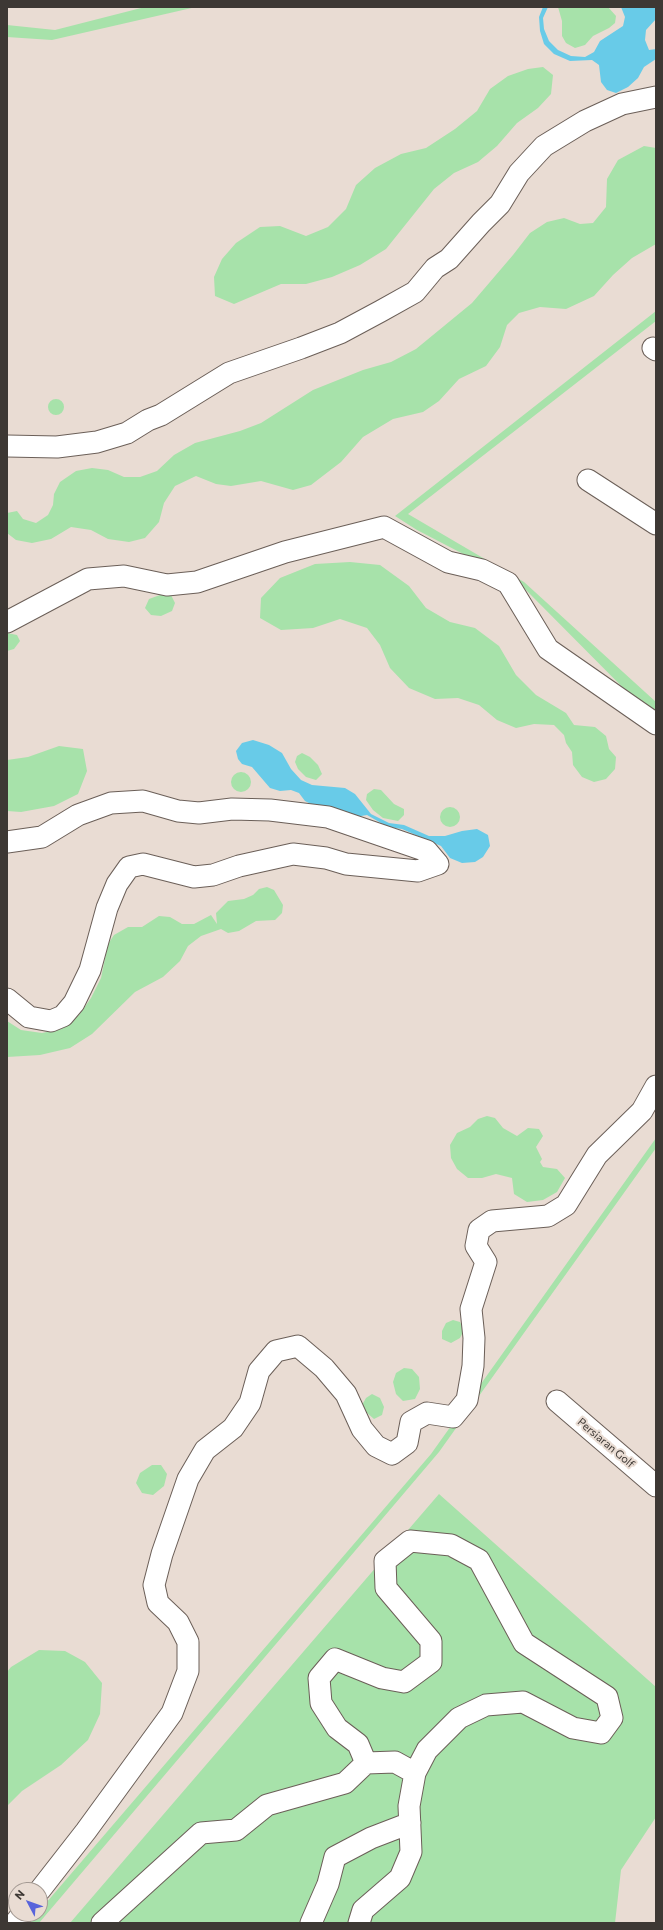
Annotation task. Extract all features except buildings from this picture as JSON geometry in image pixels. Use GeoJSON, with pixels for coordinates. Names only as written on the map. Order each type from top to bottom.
{"type":"FeatureCollection","features":[{"type":"Feature","properties":{"kind":"street"},"geometry":{"type":"LineString","coordinates":[[7,446],[57,447],[97,442],[127,432],[148,420],[161,416],[229,373],[340,333],[381,311],[415,292],[435,268],[449,259],[480,223],[500,204],[519,173],[544,146],[585,121],[622,104],[656,97]]}},
{"type":"Feature","properties":{"kind":"street"},"geometry":{"type":"LineString","coordinates":[[588,480],[656,524]]}},
{"type":"Feature","properties":{"kind":"street"},"geometry":{"type":"LineString","coordinates":[[7,622],[88,579],[124,576],[167,585],[197,582],[285,552],[384,527],[448,562],[482,570],[508,583],[548,649],[656,724]]}},
{"type":"Feature","properties":{"kind":"street"},"geometry":{"type":"LineString","coordinates":[[7,842],[42,837],[78,815],[111,803],[143,801],[178,811],[199,813],[232,809],[270,810],[328,816],[427,852],[438,864],[418,871],[346,864],[326,858],[293,854],[239,866],[213,875],[194,877],[143,864],[129,866],[117,884],[107,908],[90,970],[74,1004],[63,1016],[51,1021],[30,1017],[7,999]]}},
{"type":"Feature","properties":{"kind":"street"},"geometry":{"type":"LineString","coordinates":[[46,1882],[91,1826],[172,1713],[188,1671],[188,1642],[178,1622],[158,1603],[154,1585],[168,1534],[188,1480],[205,1450],[233,1428],[250,1403],[259,1371],[276,1351],[298,1346],[324,1368],[346,1394],[362,1429],[376,1446],[392,1454],[407,1444],[411,1422],[427,1413],[453,1417],[467,1400],[473,1366],[474,1338],[471,1309],[486,1262],[476,1246],[478,1230],[492,1221],[548,1216],[566,1205],[597,1155],[642,1111],[656,1086]]}},
{"type":"Feature","properties":{"kind":"street","name":"Persiaran Golf"},"geometry":{"type":"LineString","coordinates":[[557,1401],[656,1486]]}},
{"type":"Feature","properties":{"kind":"street"},"geometry":{"type":"LineString","coordinates":[[359,1923],[364,1910],[400,1878],[411,1852],[410,1806],[415,1773],[427,1750],[459,1718],[486,1705],[523,1702],[574,1728],[601,1733],[612,1718],[607,1697],[524,1643],[479,1560],[451,1545],[410,1541],[385,1561],[386,1588],[431,1641],[431,1662],[404,1682],[382,1678],[335,1658],[319,1678],[321,1703],[337,1728],[358,1744],[366,1763]]}},
{"type":"Feature","properties":{"kind":"street"},"geometry":{"type":"LineString","coordinates":[[102,1923],[201,1833],[236,1830],[267,1805],[346,1783],[366,1763],[395,1762],[415,1773]]}},
{"type":"Feature","properties":{"kind":"street"},"geometry":{"type":"LineString","coordinates":[[311,1923],[328,1884],[335,1857],[371,1838],[410,1823]]}},
{"type":"Feature","properties":{"kind":"green space"},"geometry":{"type":"Polygon","coordinates":[[[145,7],[196,7],[52,40],[7,37],[7,25],[55,30],[145,7]]]}},
{"type":"Feature","properties":{"kind":"green space"},"geometry":{"type":"Polygon","coordinates":[[[558,7],[608,7],[616,16],[615,23],[609,28],[593,36],[585,45],[575,48],[566,43],[562,36],[562,21],[558,7]]]}},
{"type":"Feature","properties":{"kind":"green space"},"geometry":{"type":"Polygon","coordinates":[[[543,67],[553,75],[551,94],[538,108],[517,123],[497,146],[478,162],[454,173],[434,189],[386,249],[360,265],[332,277],[306,284],[281,284],[234,304],[215,296],[214,277],[222,259],[236,243],[260,227],[280,226],[306,236],[328,227],[346,209],[356,185],[375,168],[401,154],[426,148],[455,129],[477,111],[490,89],[508,76],[528,69],[543,67]]]}},
{"type":"Feature","properties":{"kind":"green space"},"geometry":{"type":"Polygon","coordinates":[[[644,146],[656,148],[656,244],[632,258],[613,275],[594,296],[566,309],[540,307],[519,313],[507,325],[500,347],[486,366],[459,379],[439,401],[423,412],[393,419],[363,437],[341,462],[311,485],[293,490],[261,481],[231,486],[216,484],[196,476],[175,486],[164,503],[159,522],[145,538],[129,542],[108,539],[91,530],[71,527],[51,539],[32,543],[16,540],[7,533],[7,513],[17,511],[23,519],[36,523],[48,515],[53,505],[54,494],[60,482],[76,471],[92,468],[108,470],[124,477],[140,477],[157,471],[174,455],[195,443],[240,431],[261,423],[313,390],[363,370],[391,362],[416,349],[472,303],[530,233],[547,222],[564,218],[580,224],[593,223],[606,207],[607,179],[618,160],[644,146]]]}},
{"type":"Feature","properties":{"kind":"green space"},"geometry":{"type":"Polygon","coordinates":[[[656,311],[656,321],[408,514],[524,582],[656,702],[656,721],[519,583],[417,530],[395,516],[656,311]]]}},
{"type":"Feature","properties":{"kind":"green space"},"geometry":{"type":"Polygon","coordinates":[[[53,399],[59,399],[64,404],[62,413],[59,415],[53,415],[48,410],[48,404],[53,399]]]}},
{"type":"Feature","properties":{"kind":"green space"},"geometry":{"type":"Polygon","coordinates":[[[350,562],[380,565],[409,586],[426,608],[450,622],[475,628],[499,646],[516,675],[536,695],[566,713],[574,725],[595,727],[606,736],[609,749],[616,757],[615,769],[606,779],[594,782],[582,777],[573,765],[572,752],[566,743],[564,735],[554,725],[534,724],[516,728],[497,720],[479,705],[458,698],[435,699],[409,688],[390,668],[380,645],[367,628],[340,619],[313,628],[281,630],[260,618],[261,598],[280,578],[315,564],[350,562]]]}},
{"type":"Feature","properties":{"kind":"green space"},"geometry":{"type":"Polygon","coordinates":[[[160,595],[171,595],[175,603],[172,611],[161,616],[151,615],[145,608],[149,599],[160,595]]]}},
{"type":"Feature","properties":{"kind":"green space"},"geometry":{"type":"Polygon","coordinates":[[[7,633],[17,635],[20,641],[14,649],[7,651],[7,633]]]}},
{"type":"Feature","properties":{"kind":"green space"},"geometry":{"type":"Polygon","coordinates":[[[59,746],[83,749],[87,771],[78,794],[54,806],[21,812],[7,811],[7,760],[28,757],[59,746]]]}},
{"type":"Feature","properties":{"kind":"green space"},"geometry":{"type":"Polygon","coordinates":[[[302,753],[310,757],[318,765],[322,774],[316,780],[306,777],[298,769],[295,762],[297,756],[302,753]]]}},
{"type":"Feature","properties":{"kind":"green space"},"geometry":{"type":"Polygon","coordinates":[[[241,772],[248,775],[251,782],[248,789],[241,792],[234,789],[231,782],[234,775],[241,772]]]}},
{"type":"Feature","properties":{"kind":"green space"},"geometry":{"type":"Polygon","coordinates":[[[374,789],[381,790],[394,804],[404,809],[404,815],[398,821],[383,818],[373,810],[366,800],[367,794],[374,789]]]}},
{"type":"Feature","properties":{"kind":"green space"},"geometry":{"type":"Polygon","coordinates":[[[450,807],[457,810],[460,817],[457,824],[450,827],[443,824],[440,817],[443,810],[450,807]]]}},
{"type":"Feature","properties":{"kind":"green space"},"geometry":{"type":"Polygon","coordinates":[[[267,887],[274,890],[283,905],[282,913],[275,920],[256,921],[239,931],[228,933],[221,929],[201,936],[188,946],[180,961],[163,977],[135,992],[92,1034],[70,1048],[40,1055],[7,1057],[7,1021],[21,1030],[42,1033],[61,1029],[79,1015],[91,998],[101,978],[108,944],[114,935],[128,927],[142,927],[159,916],[170,917],[182,924],[194,924],[211,915],[217,924],[216,913],[228,901],[244,899],[253,895],[259,889],[267,887]]]}},
{"type":"Feature","properties":{"kind":"green space"},"geometry":{"type":"Polygon","coordinates":[[[487,1116],[495,1118],[503,1128],[517,1136],[528,1128],[539,1129],[543,1136],[536,1147],[542,1159],[540,1162],[543,1167],[557,1169],[565,1178],[557,1192],[543,1200],[527,1202],[514,1194],[512,1178],[496,1174],[482,1178],[468,1178],[457,1169],[451,1158],[450,1145],[457,1133],[470,1127],[478,1119],[487,1116]]]}},
{"type":"Feature","properties":{"kind":"green space"},"geometry":{"type":"Polygon","coordinates":[[[656,1138],[656,1148],[439,1452],[48,1912],[48,1901],[431,1454],[656,1138]]]}},
{"type":"Feature","properties":{"kind":"green space"},"geometry":{"type":"Polygon","coordinates":[[[453,1320],[460,1322],[464,1330],[460,1338],[451,1343],[442,1339],[442,1331],[446,1323],[453,1320]]]}},
{"type":"Feature","properties":{"kind":"green space"},"geometry":{"type":"Polygon","coordinates":[[[404,1368],[412,1369],[419,1377],[420,1389],[415,1399],[403,1401],[396,1394],[393,1382],[396,1373],[404,1368]]]}},
{"type":"Feature","properties":{"kind":"green space"},"geometry":{"type":"Polygon","coordinates":[[[372,1394],[380,1398],[384,1407],[382,1415],[374,1419],[366,1412],[362,1405],[366,1398],[372,1394]]]}},
{"type":"Feature","properties":{"kind":"green space"},"geometry":{"type":"Polygon","coordinates":[[[152,1465],[161,1465],[167,1474],[164,1486],[153,1495],[142,1493],[136,1483],[140,1473],[152,1465]]]}},
{"type":"Feature","properties":{"kind":"green space"},"geometry":{"type":"Polygon","coordinates":[[[439,1494],[656,1687],[656,1817],[621,1870],[615,1923],[70,1923],[439,1494]]]}},
{"type":"Feature","properties":{"kind":"green space"},"geometry":{"type":"Polygon","coordinates":[[[39,1650],[65,1651],[85,1662],[102,1683],[100,1714],[88,1740],[61,1765],[22,1791],[7,1806],[7,1672],[11,1667],[39,1650]]]}},
{"type":"Feature","properties":{"kind":"water"},"geometry":{"type":"Polygon","coordinates":[[[543,7],[548,7],[543,18],[544,29],[549,41],[558,50],[571,56],[585,57],[594,52],[600,41],[623,26],[625,17],[621,7],[656,7],[656,19],[646,30],[645,40],[649,50],[656,49],[656,59],[644,67],[638,78],[628,87],[616,93],[607,90],[601,82],[599,65],[592,60],[570,61],[554,54],[544,44],[540,31],[539,17],[543,7]]]}},
{"type":"Feature","properties":{"kind":"water"},"geometry":{"type":"Polygon","coordinates":[[[253,740],[269,745],[282,753],[291,769],[301,780],[312,785],[345,788],[355,794],[371,814],[389,823],[404,825],[429,836],[445,836],[462,831],[477,829],[488,835],[490,846],[483,857],[475,862],[462,863],[450,858],[441,846],[402,829],[388,827],[367,815],[355,817],[315,806],[305,801],[299,793],[291,790],[280,791],[270,788],[252,767],[242,764],[238,759],[236,751],[242,743],[253,740]]]}}]}
